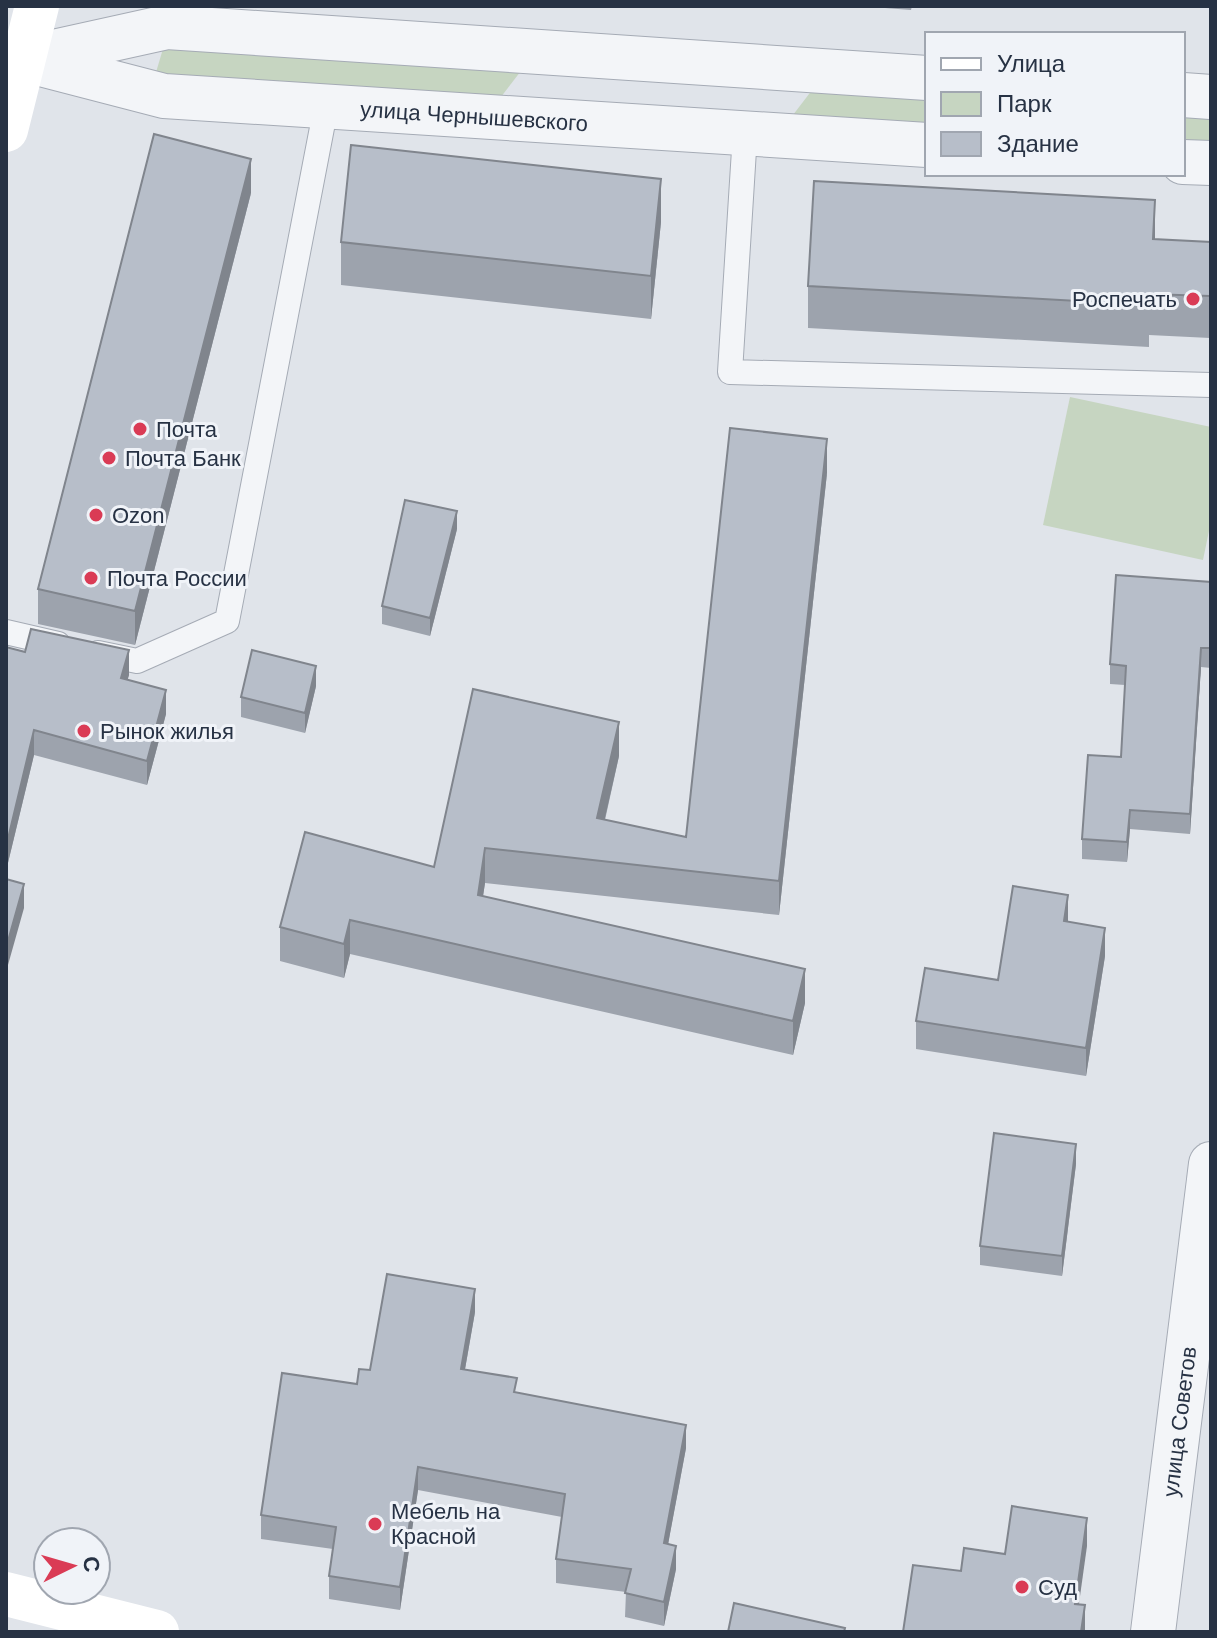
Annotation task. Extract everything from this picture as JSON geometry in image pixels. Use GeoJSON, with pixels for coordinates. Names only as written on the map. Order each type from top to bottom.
{"type":"FeatureCollection","features":[{"type":"Feature","properties":{"kind":"street"},"geometry":{"type":"LineString","coordinates":[[6,130],[15,56],[37,6]]}},
{"type":"Feature","properties":{"kind":"street"},"geometry":{"type":"LineString","coordinates":[[15,56],[167,27],[925,78]]}},
{"type":"Feature","properties":{"kind":"street","name":"улица Чернышевского"},"geometry":{"type":"LineString","coordinates":[[15,56],[164,96],[925,145]]}},
{"type":"Feature","properties":{"kind":"street"},"geometry":{"type":"LineString","coordinates":[[1185,95],[1211,97]]}},
{"type":"Feature","properties":{"kind":"street"},"geometry":{"type":"LineString","coordinates":[[1185,162],[1211,163]]}},
{"type":"Feature","properties":{"kind":"street","name":"улица Советов"},"geometry":{"type":"LineString","coordinates":[[1153,1632],[1211,1164]]}},
{"type":"Feature","properties":{"kind":"street"},"geometry":{"type":"LineString","coordinates":[[6,1594],[157,1632]]}},
{"type":"Feature","properties":{"kind":"lane"},"geometry":{"type":"LineString","coordinates":[[6,632],[137,661],[227,621],[326,107]]}},
{"type":"Feature","properties":{"kind":"lane"},"geometry":{"type":"LineString","coordinates":[[745,134],[730,372],[1211,385]]}},
{"type":"Feature","properties":{"kind":"green space"},"geometry":{"type":"Polygon","coordinates":[[[165,42],[524,67],[494,106],[154,79],[165,42]]]}},
{"type":"Feature","properties":{"kind":"green space"},"geometry":{"type":"Polygon","coordinates":[[[819,81],[925,89],[925,137],[783,128],[819,81]]]}},
{"type":"Feature","properties":{"kind":"green space"},"geometry":{"type":"Polygon","coordinates":[[[1185,109],[1211,111],[1211,153],[1185,152],[1185,109]]]}},
{"type":"Feature","properties":{"kind":"green space"},"geometry":{"type":"Polygon","coordinates":[[[1070,397],[1211,427],[1211,521],[1203,560],[1043,525],[1070,397]]]}},
{"type":"Feature","properties":{"kind":"building","name":"Почта"},"geometry":{"type":"Polygon","coordinates":[[[154,134],[251,159],[135,611],[38,589],[154,134]]]}},
{"type":"Feature","properties":{"kind":"building"},"geometry":{"type":"Polygon","coordinates":[[[351,145],[661,179],[651,276],[341,242],[351,145]]]}},
{"type":"Feature","properties":{"kind":"building"},"geometry":{"type":"Polygon","coordinates":[[[814,181],[1155,200],[1153,239],[1211,242],[1210,296],[1149,294],[1149,305],[808,286],[814,181]]]}},
{"type":"Feature","properties":{"kind":"building"},"geometry":{"type":"Polygon","coordinates":[[[730,428],[827,439],[779,881],[485,848],[478,895],[805,969],[793,1021],[350,920],[344,944],[280,927],[305,832],[434,867],[473,689],[619,722],[597,818],[686,837],[730,428]]]}},
{"type":"Feature","properties":{"kind":"building"},"geometry":{"type":"Polygon","coordinates":[[[405,500],[457,511],[430,618],[382,606],[405,500]]]}},
{"type":"Feature","properties":{"kind":"building"},"geometry":{"type":"Polygon","coordinates":[[[1116,575],[1211,582],[1211,648],[1201,648],[1190,814],[1130,810],[1127,842],[1082,839],[1088,755],[1121,757],[1126,666],[1110,664],[1116,575]]]}},
{"type":"Feature","properties":{"kind":"building"},"geometry":{"type":"Polygon","coordinates":[[[31,629],[129,650],[121,678],[166,690],[147,761],[34,730],[6,847],[6,647],[25,652],[31,629]]]}},
{"type":"Feature","properties":{"kind":"building"},"geometry":{"type":"Polygon","coordinates":[[[252,650],[316,666],[305,713],[241,697],[252,650]]]}},
{"type":"Feature","properties":{"kind":"building"},"geometry":{"type":"Polygon","coordinates":[[[6,879],[24,884],[6,948],[6,879]]]}},
{"type":"Feature","properties":{"kind":"building"},"geometry":{"type":"Polygon","coordinates":[[[1013,886],[1068,895],[1064,921],[1105,928],[1086,1048],[916,1021],[925,968],[998,980],[1013,886]]]}},
{"type":"Feature","properties":{"kind":"building"},"geometry":{"type":"Polygon","coordinates":[[[994,1133],[1076,1144],[1062,1256],[980,1246],[994,1133]]]}},
{"type":"Feature","properties":{"kind":"building"},"geometry":{"type":"Polygon","coordinates":[[[387,1274],[475,1289],[461,1369],[517,1378],[514,1392],[686,1425],[664,1543],[676,1546],[664,1602],[625,1593],[631,1569],[556,1559],[565,1494],[418,1467],[400,1587],[329,1576],[336,1527],[261,1515],[282,1373],[357,1384],[359,1369],[370,1370],[387,1274]]]}},
{"type":"Feature","properties":{"kind":"building","name":"Суд"},"geometry":{"type":"Polygon","coordinates":[[[1012,1506],[1087,1518],[1075,1604],[1085,1605],[1081,1632],[903,1632],[913,1565],[961,1571],[964,1548],[1005,1554],[1012,1506]]]}},
{"type":"Feature","properties":{"kind":"building"},"geometry":{"type":"Polygon","coordinates":[[[734,1603],[845,1628],[844,1632],[728,1632],[734,1603]]]}},
{"type":"Feature","properties":{"kind":"place","name":"Роспечать"},"geometry":{"type":"Point","coordinates":[1193,299]}},
{"type":"Feature","properties":{"kind":"place","name":"Почта"},"geometry":{"type":"Point","coordinates":[140,429]}},
{"type":"Feature","properties":{"kind":"place","name":"Почта Банк"},"geometry":{"type":"Point","coordinates":[109,458]}},
{"type":"Feature","properties":{"kind":"place","name":"Ozon"},"geometry":{"type":"Point","coordinates":[96,515]}},
{"type":"Feature","properties":{"kind":"place","name":"Почта России"},"geometry":{"type":"Point","coordinates":[91,578]}},
{"type":"Feature","properties":{"kind":"place","name":"Рынок жилья"},"geometry":{"type":"Point","coordinates":[84,731]}},
{"type":"Feature","properties":{"kind":"place","name":"Мебель на Красной"},"geometry":{"type":"Point","coordinates":[375,1524]}},
{"type":"Feature","properties":{"kind":"place","name":"Суд"},"geometry":{"type":"Point","coordinates":[1022,1587]}}]}
